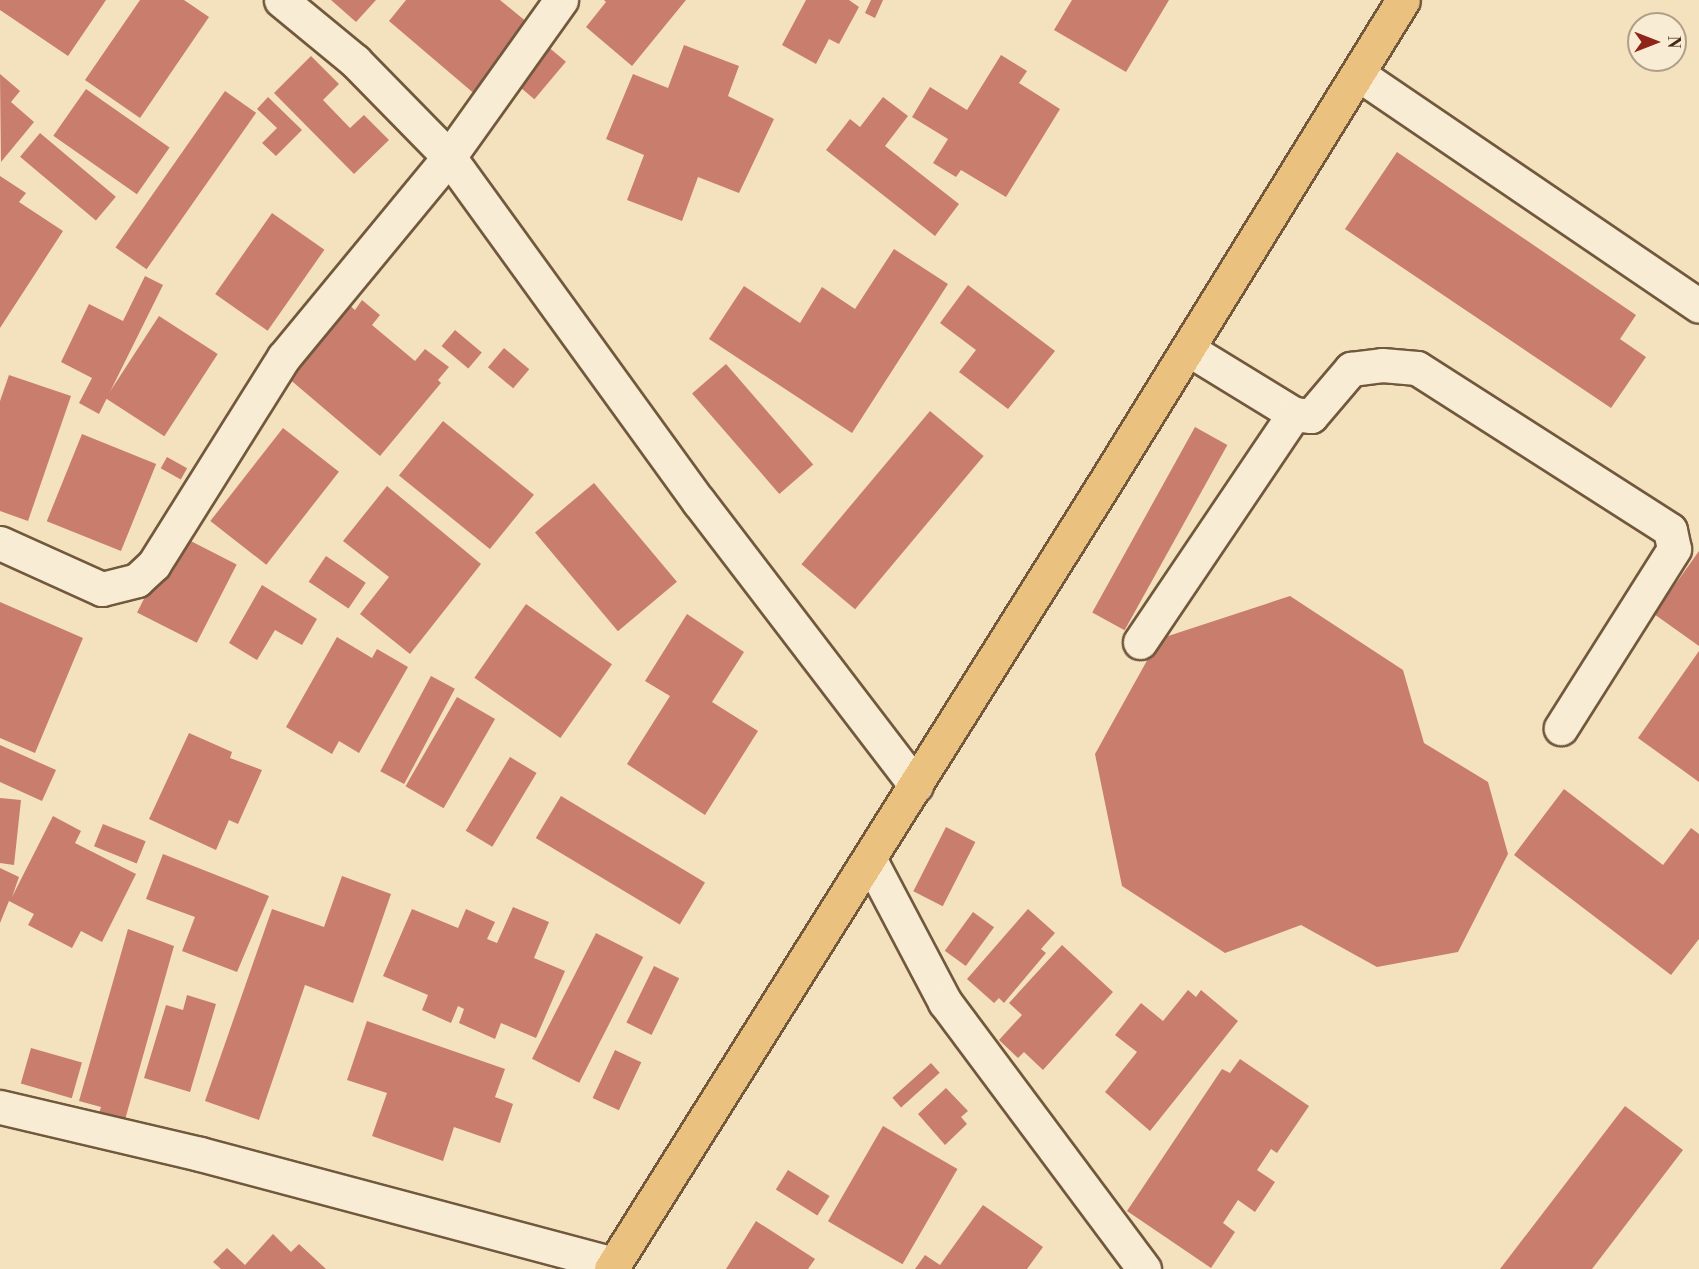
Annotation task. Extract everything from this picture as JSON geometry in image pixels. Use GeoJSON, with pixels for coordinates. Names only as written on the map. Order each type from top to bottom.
{"type":"FeatureCollection","features":[{"type":"Feature","properties":{"kind":"main road"},"geometry":{"type":"LineString","coordinates":[[613,1266],[870,860],[1403,0]]}},
{"type":"Feature","properties":{"kind":"street"},"geometry":{"type":"LineString","coordinates":[[281,0],[355,61],[448,157],[699,502],[916,786]]}},
{"type":"Feature","properties":{"kind":"street"},"geometry":{"type":"LineString","coordinates":[[0,543],[102,589],[137,580],[154,564],[284,357],[448,157],[561,0]]}},
{"type":"Feature","properties":{"kind":"street"},"geometry":{"type":"LineString","coordinates":[[1358,74],[1699,306]]}},
{"type":"Feature","properties":{"kind":"street"},"geometry":{"type":"LineString","coordinates":[[1188,349],[1294,414],[1311,416],[1351,369],[1383,365],[1417,368],[1670,530],[1674,549],[1561,728]]}},
{"type":"Feature","properties":{"kind":"street"},"geometry":{"type":"LineString","coordinates":[[1140,642],[1294,414]]}},
{"type":"Feature","properties":{"kind":"street"},"geometry":{"type":"LineString","coordinates":[[870,860],[945,1002],[1144,1269]]}},
{"type":"Feature","properties":{"kind":"street"},"geometry":{"type":"LineString","coordinates":[[0,1107],[200,1154],[613,1266]]}},
{"type":"Feature","properties":{"kind":"building"},"geometry":{"type":"Polygon","coordinates":[[[0,0],[106,0],[68,56],[0,10],[0,0]]]}},
{"type":"Feature","properties":{"kind":"building"},"geometry":{"type":"Polygon","coordinates":[[[140,0],[184,0],[209,17],[140,118],[85,80],[140,0]]]}},
{"type":"Feature","properties":{"kind":"building"},"geometry":{"type":"Polygon","coordinates":[[[331,0],[376,0],[356,22],[331,0]]]}},
{"type":"Feature","properties":{"kind":"building"},"geometry":{"type":"Polygon","coordinates":[[[406,0],[500,0],[534,28],[477,96],[389,21],[406,0]]]}},
{"type":"Feature","properties":{"kind":"building"},"geometry":{"type":"Polygon","coordinates":[[[604,0],[686,0],[632,66],[586,27],[606,2],[604,0]]]}},
{"type":"Feature","properties":{"kind":"building"},"geometry":{"type":"Polygon","coordinates":[[[806,0],[849,0],[859,7],[839,44],[829,39],[816,64],[782,45],[806,0]]]}},
{"type":"Feature","properties":{"kind":"building"},"geometry":{"type":"Polygon","coordinates":[[[871,0],[883,0],[875,18],[865,13],[871,0]]]}},
{"type":"Feature","properties":{"kind":"building"},"geometry":{"type":"Polygon","coordinates":[[[1072,0],[1169,0],[1126,72],[1054,30],[1072,0]]]}},
{"type":"Feature","properties":{"kind":"building"},"geometry":{"type":"Polygon","coordinates":[[[546,45],[566,62],[534,99],[515,83],[546,45]]]}},
{"type":"Feature","properties":{"kind":"building"},"geometry":{"type":"Polygon","coordinates":[[[684,45],[739,66],[728,96],[774,119],[739,193],[698,177],[682,221],[627,200],[644,155],[606,139],[633,74],[668,88],[684,45]]]}},
{"type":"Feature","properties":{"kind":"building"},"geometry":{"type":"Polygon","coordinates":[[[1001,55],[1027,71],[1019,83],[1060,109],[1006,197],[961,170],[956,177],[933,163],[948,139],[912,117],[930,87],[967,110],[1001,55]]]}},
{"type":"Feature","properties":{"kind":"building"},"geometry":{"type":"Polygon","coordinates":[[[311,56],[339,84],[323,100],[350,128],[364,115],[389,140],[354,174],[274,93],[311,56]]]}},
{"type":"Feature","properties":{"kind":"building"},"geometry":{"type":"Polygon","coordinates":[[[0,74],[20,91],[11,102],[34,122],[1,162],[0,74]]]}},
{"type":"Feature","properties":{"kind":"building"},"geometry":{"type":"Polygon","coordinates":[[[86,89],[170,148],[137,194],[53,136],[86,89]]]}},
{"type":"Feature","properties":{"kind":"building"},"geometry":{"type":"Polygon","coordinates":[[[225,91],[256,113],[147,269],[115,247],[225,91]]]}},
{"type":"Feature","properties":{"kind":"building"},"geometry":{"type":"Polygon","coordinates":[[[268,97],[302,130],[276,156],[262,143],[277,128],[257,109],[268,97]]]}},
{"type":"Feature","properties":{"kind":"building"},"geometry":{"type":"Polygon","coordinates":[[[883,97],[908,116],[885,146],[959,204],[935,236],[826,150],[850,119],[860,127],[883,97]]]}},
{"type":"Feature","properties":{"kind":"building"},"geometry":{"type":"Polygon","coordinates":[[[40,133],[116,197],[96,220],[20,157],[40,133]]]}},
{"type":"Feature","properties":{"kind":"building"},"geometry":{"type":"Polygon","coordinates":[[[1397,152],[1636,315],[1620,339],[1646,357],[1611,408],[1345,229],[1397,152]]]}},
{"type":"Feature","properties":{"kind":"building"},"geometry":{"type":"Polygon","coordinates":[[[0,176],[26,193],[19,202],[63,231],[0,328],[0,176]]]}},
{"type":"Feature","properties":{"kind":"building"},"geometry":{"type":"Polygon","coordinates":[[[272,213],[324,250],[268,331],[215,294],[272,213]]]}},
{"type":"Feature","properties":{"kind":"building"},"geometry":{"type":"Polygon","coordinates":[[[894,249],[948,284],[852,433],[709,339],[744,286],[800,323],[822,287],[855,309],[894,249]]]}},
{"type":"Feature","properties":{"kind":"building"},"geometry":{"type":"Polygon","coordinates":[[[145,276],[163,285],[99,414],[79,403],[92,378],[61,362],[89,304],[123,321],[145,276]]]}},
{"type":"Feature","properties":{"kind":"building"},"geometry":{"type":"Polygon","coordinates":[[[968,285],[1055,351],[1008,409],[959,372],[976,350],[940,323],[968,285]]]}},
{"type":"Feature","properties":{"kind":"building"},"geometry":{"type":"Polygon","coordinates":[[[362,300],[380,315],[372,325],[415,361],[425,349],[449,367],[438,380],[441,383],[380,456],[287,377],[348,304],[355,310],[362,300]]]}},
{"type":"Feature","properties":{"kind":"building"},"geometry":{"type":"Polygon","coordinates":[[[159,316],[218,354],[164,436],[106,398],[159,316]]]}},
{"type":"Feature","properties":{"kind":"building"},"geometry":{"type":"Polygon","coordinates":[[[455,330],[482,352],[468,369],[442,346],[455,330]]]}},
{"type":"Feature","properties":{"kind":"building"},"geometry":{"type":"Polygon","coordinates":[[[504,348],[529,369],[513,388],[488,367],[504,348]]]}},
{"type":"Feature","properties":{"kind":"building"},"geometry":{"type":"Polygon","coordinates":[[[726,364],[813,464],[779,494],[692,394],[726,364]]]}},
{"type":"Feature","properties":{"kind":"building"},"geometry":{"type":"Polygon","coordinates":[[[9,375],[71,396],[28,521],[0,511],[0,401],[9,375]]]}},
{"type":"Feature","properties":{"kind":"building"},"geometry":{"type":"Polygon","coordinates":[[[930,411],[984,456],[855,609],[801,564],[930,411]]]}},
{"type":"Feature","properties":{"kind":"building"},"geometry":{"type":"Polygon","coordinates":[[[443,421],[534,495],[490,549],[399,475],[443,421]]]}},
{"type":"Feature","properties":{"kind":"building"},"geometry":{"type":"Polygon","coordinates":[[[1195,427],[1227,445],[1125,630],[1092,612],[1195,427]]]}},
{"type":"Feature","properties":{"kind":"building"},"geometry":{"type":"Polygon","coordinates":[[[283,428],[339,472],[266,565],[210,521],[283,428]]]}},
{"type":"Feature","properties":{"kind":"building"},"geometry":{"type":"Polygon","coordinates":[[[82,434],[156,464],[121,551],[47,521],[82,434]]]}},
{"type":"Feature","properties":{"kind":"building"},"geometry":{"type":"Polygon","coordinates":[[[167,457],[187,468],[181,480],[161,468],[167,457]]]}},
{"type":"Feature","properties":{"kind":"building"},"geometry":{"type":"Polygon","coordinates":[[[594,483],[677,582],[618,631],[535,532],[594,483]]]}},
{"type":"Feature","properties":{"kind":"building"},"geometry":{"type":"Polygon","coordinates":[[[387,486],[481,564],[410,654],[360,614],[389,577],[343,541],[387,486]]]}},
{"type":"Feature","properties":{"kind":"building"},"geometry":{"type":"Polygon","coordinates":[[[177,534],[237,564],[197,643],[137,612],[177,534]]]}},
{"type":"Feature","properties":{"kind":"building"},"geometry":{"type":"Polygon","coordinates":[[[1699,551],[1699,646],[1654,614],[1699,551]]]}},
{"type":"Feature","properties":{"kind":"building"},"geometry":{"type":"Polygon","coordinates":[[[326,556],[366,583],[348,609],[309,582],[326,556]]]}},
{"type":"Feature","properties":{"kind":"building"},"geometry":{"type":"Polygon","coordinates":[[[262,585],[317,619],[302,645],[275,630],[257,660],[229,643],[262,585]]]}},
{"type":"Feature","properties":{"kind":"building"},"geometry":{"type":"Polygon","coordinates":[[[1290,596],[1403,670],[1424,743],[1488,782],[1508,854],[1458,952],[1377,967],[1301,925],[1225,953],[1122,886],[1095,754],[1159,639],[1290,596]]]}},
{"type":"Feature","properties":{"kind":"building"},"geometry":{"type":"Polygon","coordinates":[[[0,602],[83,638],[35,753],[0,738],[0,602]]]}},
{"type":"Feature","properties":{"kind":"building"},"geometry":{"type":"Polygon","coordinates":[[[526,604],[612,664],[560,738],[474,678],[526,604]]]}},
{"type":"Feature","properties":{"kind":"building"},"geometry":{"type":"Polygon","coordinates":[[[687,614],[744,652],[712,702],[758,731],[705,815],[627,764],[670,696],[645,681],[687,614]]]}},
{"type":"Feature","properties":{"kind":"building"},"geometry":{"type":"Polygon","coordinates":[[[337,637],[372,658],[377,649],[408,667],[359,753],[339,741],[332,754],[286,727],[337,637]]]}},
{"type":"Feature","properties":{"kind":"building"},"geometry":{"type":"Polygon","coordinates":[[[1699,651],[1699,782],[1638,738],[1699,651]]]}},
{"type":"Feature","properties":{"kind":"building"},"geometry":{"type":"Polygon","coordinates":[[[431,676],[455,689],[404,784],[380,771],[431,676]]]}},
{"type":"Feature","properties":{"kind":"building"},"geometry":{"type":"Polygon","coordinates":[[[457,697],[495,719],[444,808],[406,786],[457,697]]]}},
{"type":"Feature","properties":{"kind":"building"},"geometry":{"type":"Polygon","coordinates":[[[189,733],[232,752],[230,758],[262,770],[238,824],[229,820],[216,850],[149,819],[189,733]]]}},
{"type":"Feature","properties":{"kind":"building"},"geometry":{"type":"Polygon","coordinates":[[[0,745],[56,770],[42,801],[0,782],[0,745]]]}},
{"type":"Feature","properties":{"kind":"building"},"geometry":{"type":"Polygon","coordinates":[[[510,757],[537,773],[492,847],[466,831],[510,757]]]}},
{"type":"Feature","properties":{"kind":"building"},"geometry":{"type":"Polygon","coordinates":[[[1564,789],[1663,865],[1691,828],[1699,834],[1699,939],[1671,975],[1514,855],[1564,789]]]}},
{"type":"Feature","properties":{"kind":"building"},"geometry":{"type":"Polygon","coordinates":[[[561,796],[705,883],[680,925],[536,838],[561,796]]]}},
{"type":"Feature","properties":{"kind":"building"},"geometry":{"type":"Polygon","coordinates":[[[0,798],[21,800],[14,865],[0,863],[0,798]]]}},
{"type":"Feature","properties":{"kind":"building"},"geometry":{"type":"Polygon","coordinates":[[[53,816],[81,831],[75,843],[136,874],[102,942],[81,931],[72,948],[28,925],[34,914],[9,901],[0,923],[0,868],[19,877],[12,897],[53,816]]]}},
{"type":"Feature","properties":{"kind":"building"},"geometry":{"type":"Polygon","coordinates":[[[103,824],[146,841],[137,863],[94,846],[103,824]]]}},
{"type":"Feature","properties":{"kind":"building"},"geometry":{"type":"Polygon","coordinates":[[[946,827],[975,842],[943,906],[913,891],[946,827]]]}},
{"type":"Feature","properties":{"kind":"building"},"geometry":{"type":"Polygon","coordinates":[[[163,854],[269,896],[237,972],[182,951],[195,917],[146,899],[163,854]]]}},
{"type":"Feature","properties":{"kind":"building"},"geometry":{"type":"Polygon","coordinates":[[[342,876],[391,894],[353,1003],[305,985],[259,1120],[205,1101],[272,909],[324,927],[342,876]]]}},
{"type":"Feature","properties":{"kind":"building"},"geometry":{"type":"Polygon","coordinates":[[[513,907],[549,922],[534,958],[565,971],[536,1038],[501,1023],[495,1039],[459,1023],[464,1009],[458,1006],[451,1023],[422,1010],[428,995],[383,976],[412,909],[458,928],[466,909],[495,922],[487,939],[497,943],[513,907]]]}},
{"type":"Feature","properties":{"kind":"building"},"geometry":{"type":"Polygon","coordinates":[[[1028,909],[1055,933],[1041,949],[1046,953],[1004,1003],[999,998],[994,1003],[967,979],[1028,909]]]}},
{"type":"Feature","properties":{"kind":"building"},"geometry":{"type":"Polygon","coordinates":[[[973,912],[994,927],[966,966],[945,951],[973,912]]]}},
{"type":"Feature","properties":{"kind":"building"},"geometry":{"type":"Polygon","coordinates":[[[128,929],[174,946],[123,1127],[97,1120],[101,1107],[79,1101],[128,929]]]}},
{"type":"Feature","properties":{"kind":"building"},"geometry":{"type":"Polygon","coordinates":[[[596,933],[643,957],[579,1083],[532,1059],[596,933]]]}},
{"type":"Feature","properties":{"kind":"building"},"geometry":{"type":"Polygon","coordinates":[[[1062,945],[1113,992],[1043,1070],[1024,1052],[1018,1058],[999,1040],[1022,1015],[1009,1003],[1062,945]]]}},
{"type":"Feature","properties":{"kind":"building"},"geometry":{"type":"Polygon","coordinates":[[[654,966],[679,978],[652,1035],[626,1023],[654,966]]]}},
{"type":"Feature","properties":{"kind":"building"},"geometry":{"type":"Polygon","coordinates":[[[1188,990],[1196,997],[1201,990],[1238,1021],[1150,1131],[1105,1092],[1137,1052],[1115,1035],[1141,1003],[1163,1021],[1188,990]]]}},
{"type":"Feature","properties":{"kind":"building"},"geometry":{"type":"Polygon","coordinates":[[[187,995],[216,1004],[190,1092],[144,1078],[166,1005],[183,1010],[187,995]]]}},
{"type":"Feature","properties":{"kind":"building"},"geometry":{"type":"Polygon","coordinates":[[[367,1021],[505,1069],[495,1097],[513,1104],[500,1143],[454,1127],[443,1161],[372,1136],[387,1093],[347,1080],[367,1021]]]}},
{"type":"Feature","properties":{"kind":"building"},"geometry":{"type":"Polygon","coordinates":[[[31,1048],[82,1063],[72,1098],[21,1084],[31,1048]]]}},
{"type":"Feature","properties":{"kind":"building"},"geometry":{"type":"Polygon","coordinates":[[[615,1050],[641,1062],[619,1110],[593,1098],[615,1050]]]}},
{"type":"Feature","properties":{"kind":"building"},"geometry":{"type":"Polygon","coordinates":[[[1240,1059],[1309,1106],[1277,1153],[1271,1149],[1257,1170],[1275,1182],[1255,1212],[1238,1200],[1223,1223],[1235,1232],[1211,1268],[1127,1211],[1222,1069],[1230,1073],[1240,1059]]]}},
{"type":"Feature","properties":{"kind":"building"},"geometry":{"type":"Polygon","coordinates":[[[931,1063],[940,1073],[901,1107],[892,1098],[931,1063]]]}},
{"type":"Feature","properties":{"kind":"building"},"geometry":{"type":"Polygon","coordinates":[[[946,1088],[968,1111],[961,1117],[967,1124],[945,1145],[918,1114],[946,1088]]]}},
{"type":"Feature","properties":{"kind":"building"},"geometry":{"type":"Polygon","coordinates":[[[1625,1106],[1683,1150],[1592,1269],[1500,1269],[1625,1106]]]}},
{"type":"Feature","properties":{"kind":"building"},"geometry":{"type":"Polygon","coordinates":[[[883,1126],[957,1169],[902,1264],[828,1221],[883,1126]]]}},
{"type":"Feature","properties":{"kind":"building"},"geometry":{"type":"Polygon","coordinates":[[[788,1170],[830,1196],[817,1215],[776,1190],[788,1170]]]}},
{"type":"Feature","properties":{"kind":"building"},"geometry":{"type":"Polygon","coordinates":[[[983,1205],[1043,1247],[1027,1269],[915,1269],[925,1255],[940,1265],[983,1205]]]}},
{"type":"Feature","properties":{"kind":"building"},"geometry":{"type":"Polygon","coordinates":[[[756,1221],[815,1259],[808,1269],[726,1269],[756,1221]]]}},
{"type":"Feature","properties":{"kind":"building"},"geometry":{"type":"Polygon","coordinates":[[[273,1234],[291,1252],[299,1244],[326,1269],[221,1269],[213,1262],[227,1248],[245,1265],[273,1234]]]}}]}
